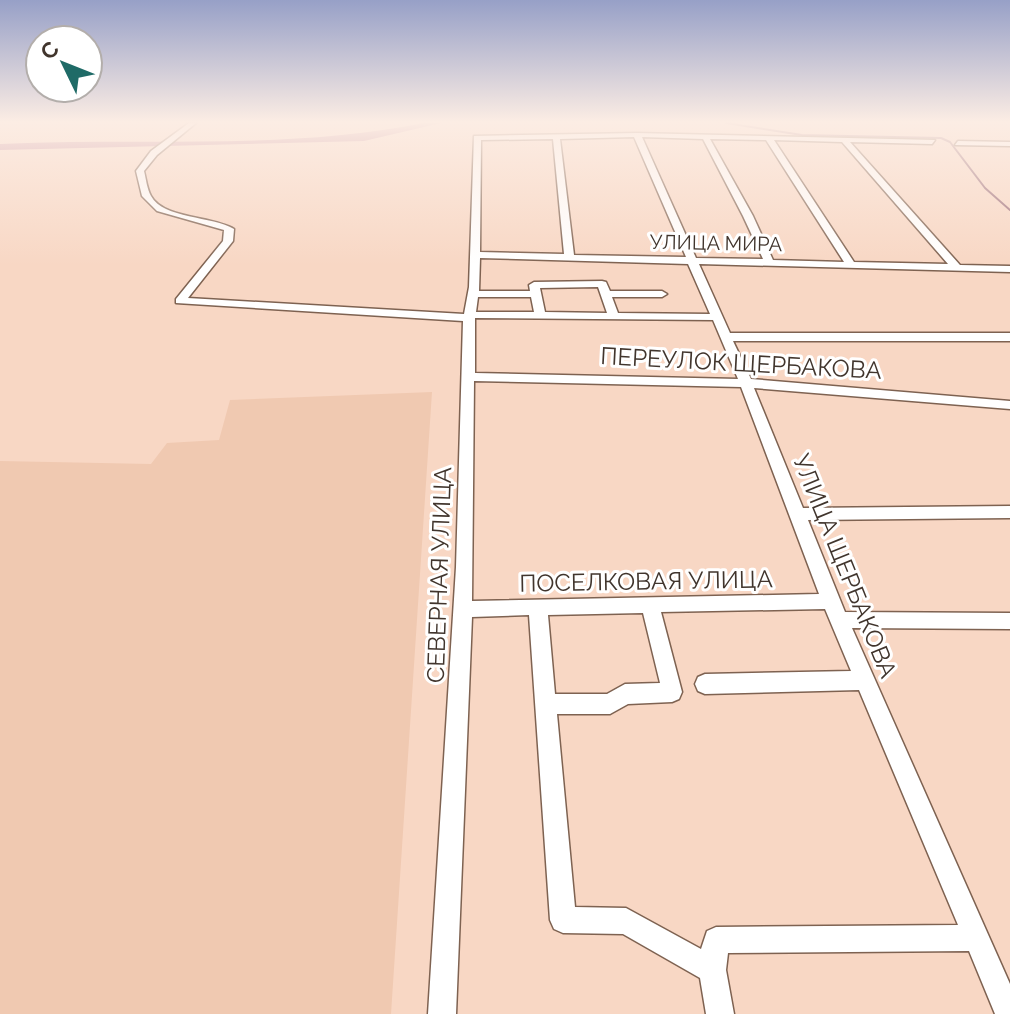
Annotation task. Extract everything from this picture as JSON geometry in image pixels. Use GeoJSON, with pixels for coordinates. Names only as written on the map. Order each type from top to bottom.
{"type":"FeatureCollection","features":[{"type":"Feature","properties":{"kind":"street"},"geometry":{"type":"LineString","coordinates":[[141,170],[147,199],[170,213],[218,223],[229,229],[228,241],[180,301],[469,316],[613,314],[717,317]]}},
{"type":"Feature","properties":{"kind":"street","name":"СЕВЕРНАЯ УЛИЦА"},"geometry":{"type":"LineString","coordinates":[[442,1014],[462,609],[470,377],[469,316],[475,255],[476,170]]}},
{"type":"Feature","properties":{"kind":"street"},"geometry":{"type":"LineString","coordinates":[[560,170],[569,258]]}},
{"type":"Feature","properties":{"kind":"street","name":"УЛИЦА ЩЕРБАКОВА"},"geometry":{"type":"LineString","coordinates":[[652,170],[746,383],[831,601],[1009,1014]]}},
{"type":"Feature","properties":{"kind":"street"},"geometry":{"type":"LineString","coordinates":[[723,170],[769,262]]}},
{"type":"Feature","properties":{"kind":"street"},"geometry":{"type":"LineString","coordinates":[[789,170],[851,265]]}},
{"type":"Feature","properties":{"kind":"street"},"geometry":{"type":"LineString","coordinates":[[871,170],[957,268]]}},
{"type":"Feature","properties":{"kind":"street","name":"УЛИЦА МИРА"},"geometry":{"type":"LineString","coordinates":[[475,255],[1010,269]]}},
{"type":"Feature","properties":{"kind":"street"},"geometry":{"type":"LineString","coordinates":[[540,315],[534,285],[602,284],[613,314]]}},
{"type":"Feature","properties":{"kind":"street"},"geometry":{"type":"LineString","coordinates":[[473,294],[536,294]]}},
{"type":"Feature","properties":{"kind":"street"},"geometry":{"type":"LineString","coordinates":[[606,294],[662,294]]}},
{"type":"Feature","properties":{"kind":"street"},"geometry":{"type":"LineString","coordinates":[[726,337],[1010,337]]}},
{"type":"Feature","properties":{"kind":"street","name":"ПЕРЕУЛОК ЩЕРБАКОВА"},"geometry":{"type":"LineString","coordinates":[[470,377],[746,383],[1010,405]]}},
{"type":"Feature","properties":{"kind":"street"},"geometry":{"type":"LineString","coordinates":[[795,514],[1010,512]]}},
{"type":"Feature","properties":{"kind":"street","name":"ПОСЕЛКОВАЯ УЛИЦА"},"geometry":{"type":"LineString","coordinates":[[462,609],[831,601]]}},
{"type":"Feature","properties":{"kind":"street"},"geometry":{"type":"LineString","coordinates":[[546,704],[610,704],[625,694],[672,692],[650,605]]}},
{"type":"Feature","properties":{"kind":"street"},"geometry":{"type":"LineString","coordinates":[[538,607],[563,920],[626,921],[712,970]]}},
{"type":"Feature","properties":{"kind":"street"},"geometry":{"type":"LineString","coordinates":[[840,620],[1010,621]]}},
{"type":"Feature","properties":{"kind":"street"},"geometry":{"type":"LineString","coordinates":[[705,684],[866,680]]}},
{"type":"Feature","properties":{"kind":"street"},"geometry":{"type":"LineString","coordinates":[[720,1014],[712,970],[716,940],[976,938]]}},
{"type":"Feature","properties":{"kind":"shaded area"},"geometry":{"type":"Polygon","coordinates":[[[432,392],[391,1014],[0,1014],[0,461],[151,464],[167,443],[219,440],[230,400],[432,392]]]}},
{"type":"Feature","properties":{"kind":"waterway"},"geometry":{"type":"LineString","coordinates":[[972,170],[985,188],[1010,210]]}}]}
